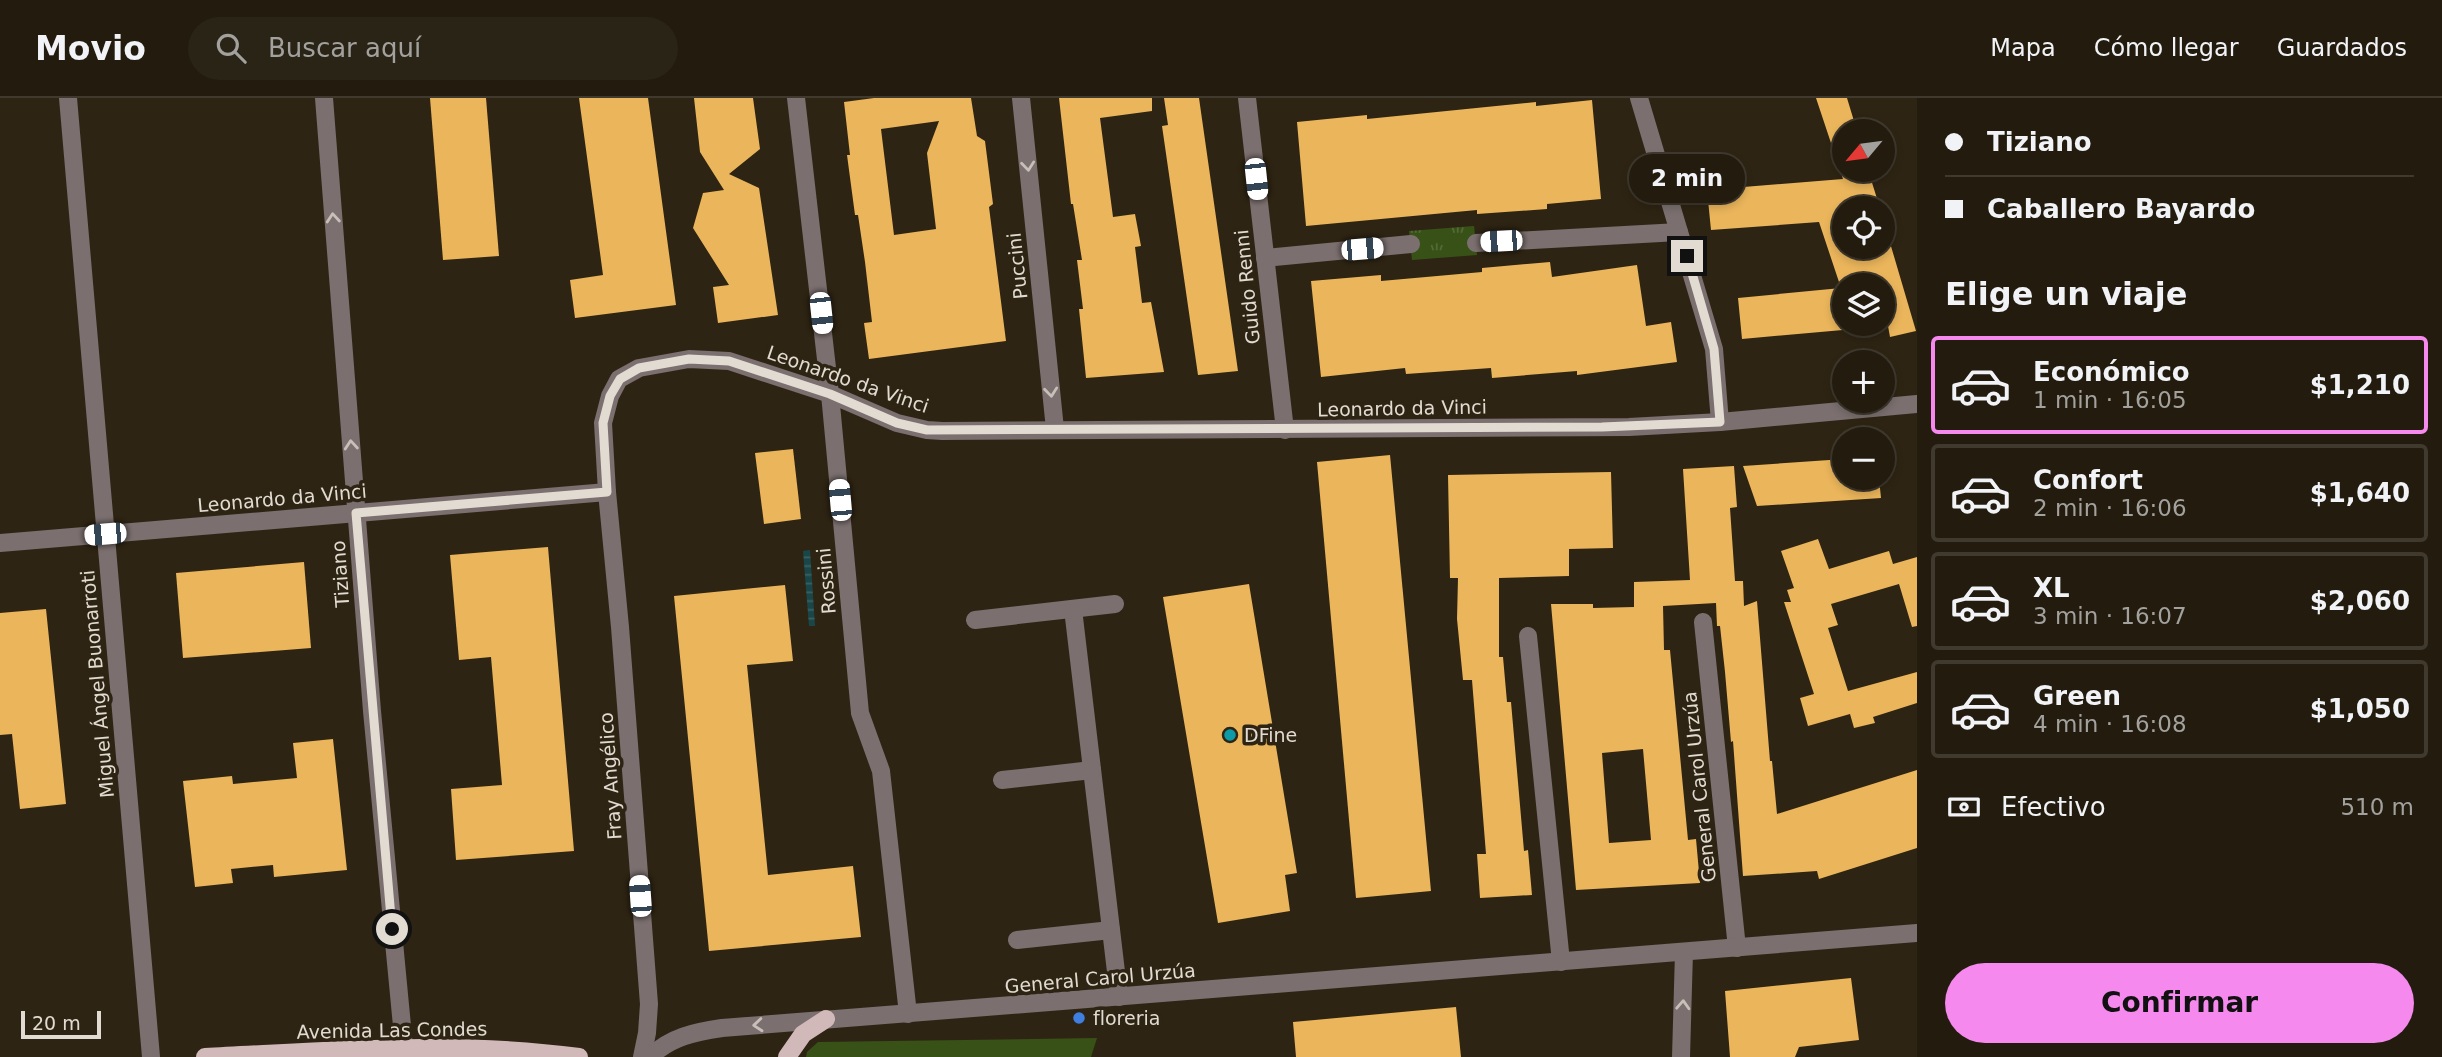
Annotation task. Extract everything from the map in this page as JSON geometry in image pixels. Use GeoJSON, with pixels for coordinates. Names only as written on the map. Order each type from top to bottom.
{"type":"FeatureCollection","features":[{"type":"Feature","properties":{"kind":"main road"},"geometry":{"type":"LineString","coordinates":[[787,1057],[803,1034],[826,1019]]}},
{"type":"Feature","properties":{"kind":"main road","name":"Avenida Las Condes"},"geometry":{"type":"LineString","coordinates":[[205,1057],[404,1047],[471,1047],[579,1057]]}},
{"type":"Feature","properties":{"kind":"street","name":"Miguel Ángel Buonarroti"},"geometry":{"type":"LineString","coordinates":[[68,98],[151,1057]]}},
{"type":"Feature","properties":{"kind":"street","name":"Tiziano"},"geometry":{"type":"LineString","coordinates":[[324,98],[372,711],[404,1047]]}},
{"type":"Feature","properties":{"kind":"street","name":"Rossini"},"geometry":{"type":"LineString","coordinates":[[796,98],[830,394],[860,713],[881,771],[908,1014]]}},
{"type":"Feature","properties":{"kind":"street","name":"Puccini"},"geometry":{"type":"LineString","coordinates":[[1021,98],[1055,429]]}},
{"type":"Feature","properties":{"kind":"street"},"geometry":{"type":"LineString","coordinates":[[1248,99],[1266,98]]}},
{"type":"Feature","properties":{"kind":"street"},"geometry":{"type":"LineString","coordinates":[[1639,98],[1714,349],[1720,422]]}},
{"type":"Feature","properties":{"kind":"street","name":"Guido Renni"},"geometry":{"type":"LineString","coordinates":[[1248,99],[1284,430]]}},
{"type":"Feature","properties":{"kind":"street"},"geometry":{"type":"LineString","coordinates":[[1476,243],[1679,232]]}},
{"type":"Feature","properties":{"kind":"street"},"geometry":{"type":"LineString","coordinates":[[1265,258],[1411,244]]}},
{"type":"Feature","properties":{"kind":"street","name":"Leonardo da Vinci"},"geometry":{"type":"LineString","coordinates":[[0,543],[607,492],[603,423],[610,396],[620,379],[639,368],[689,359],[729,361],[830,394],[897,423],[927,430],[1629,426],[1720,422],[1917,404]]}},
{"type":"Feature","properties":{"kind":"street","name":"Fray Angélico"},"geometry":{"type":"LineString","coordinates":[[607,492],[649,1004],[642,1057]]}},
{"type":"Feature","properties":{"kind":"street"},"geometry":{"type":"LineString","coordinates":[[975,620],[1115,604]]}},
{"type":"Feature","properties":{"kind":"street"},"geometry":{"type":"LineString","coordinates":[[1073,609],[1119,997]]}},
{"type":"Feature","properties":{"kind":"street","name":"General Carol Urzúa"},"geometry":{"type":"LineString","coordinates":[[1703,622],[1737,948]]}},
{"type":"Feature","properties":{"kind":"street"},"geometry":{"type":"LineString","coordinates":[[1528,636],[1561,962]]}},
{"type":"Feature","properties":{"kind":"street"},"geometry":{"type":"LineString","coordinates":[[1002,780],[1092,770]]}},
{"type":"Feature","properties":{"kind":"street"},"geometry":{"type":"LineString","coordinates":[[1017,940],[1111,930]]}},
{"type":"Feature","properties":{"kind":"street","name":"General Carol Urzúa"},"geometry":{"type":"LineString","coordinates":[[650,1057],[671,1041],[700,1031],[1917,933]]}},
{"type":"Feature","properties":{"kind":"street"},"geometry":{"type":"LineString","coordinates":[[1681,1057],[1684,952]]}},
{"type":"Feature","properties":{"kind":"green space"},"geometry":{"type":"Polygon","coordinates":[[[1474,226],[1477,255],[1412,260],[1409,231],[1474,226]]]}},
{"type":"Feature","properties":{"kind":"green space"},"geometry":{"type":"Polygon","coordinates":[[[1097,1038],[1091,1057],[806,1057],[807,1052],[818,1042],[1097,1038]]]}},
{"type":"Feature","properties":{"kind":"water"},"geometry":{"type":"Polygon","coordinates":[[[810,550],[815,626],[809,626],[803,551],[810,550]]]}},
{"type":"Feature","properties":{"kind":"building"},"geometry":{"type":"Polygon","coordinates":[[[430,98],[486,98],[499,256],[443,260],[430,98]]]}},
{"type":"Feature","properties":{"kind":"building"},"geometry":{"type":"Polygon","coordinates":[[[579,98],[648,98],[676,305],[575,318],[570,280],[603,275],[579,98]]]}},
{"type":"Feature","properties":{"kind":"building"},"geometry":{"type":"Polygon","coordinates":[[[694,98],[753,98],[760,149],[729,174],[759,188],[778,315],[718,323],[713,287],[729,285],[693,228],[703,193],[724,190],[700,152],[694,98]]]}},
{"type":"Feature","properties":{"kind":"building"},"geometry":{"type":"Polygon","coordinates":[[[874,98],[971,98],[977,136],[985,141],[993,204],[989,207],[1006,341],[869,359],[864,323],[872,322],[847,155],[850,155],[844,102],[874,98]],[[939,121],[881,129],[894,235],[936,229],[927,153],[939,121]]]}},
{"type":"Feature","properties":{"kind":"building"},"geometry":{"type":"Polygon","coordinates":[[[1059,98],[1152,98],[1152,111],[1100,118],[1113,217],[1135,214],[1141,246],[1135,247],[1142,303],[1151,302],[1164,372],[1086,378],[1079,309],[1083,309],[1077,260],[1082,260],[1071,204],[1059,98]]]}},
{"type":"Feature","properties":{"kind":"building"},"geometry":{"type":"Polygon","coordinates":[[[1164,98],[1199,98],[1238,371],[1198,375],[1162,126],[1168,125],[1164,98]]]}},
{"type":"Feature","properties":{"kind":"building"},"geometry":{"type":"Polygon","coordinates":[[[1816,98],[1847,98],[1853,119],[1832,119],[1832,146],[1816,98]]]}},
{"type":"Feature","properties":{"kind":"building"},"geometry":{"type":"Polygon","coordinates":[[[1592,100],[1601,199],[1547,204],[1547,209],[1477,214],[1477,210],[1306,226],[1297,122],[1367,115],[1367,119],[1536,102],[1536,106],[1592,100]]]}},
{"type":"Feature","properties":{"kind":"building"},"geometry":{"type":"Polygon","coordinates":[[[1832,180],[1832,182],[1872,182],[1876,196],[1832,196],[1832,259],[1895,259],[1916,331],[1895,336],[1895,273],[1836,273],[1819,222],[1711,230],[1707,190],[1832,180]]]}},
{"type":"Feature","properties":{"kind":"building"},"geometry":{"type":"Polygon","coordinates":[[[1550,262],[1552,277],[1637,265],[1646,326],[1671,322],[1677,362],[1577,375],[1577,371],[1492,378],[1491,368],[1406,374],[1405,368],[1321,377],[1311,281],[1381,275],[1381,281],[1482,272],[1482,268],[1550,262]]]}},
{"type":"Feature","properties":{"kind":"building"},"geometry":{"type":"Polygon","coordinates":[[[1832,289],[1832,331],[1742,339],[1738,298],[1832,289]]]}},
{"type":"Feature","properties":{"kind":"building"},"geometry":{"type":"Polygon","coordinates":[[[793,449],[801,519],[764,524],[755,453],[793,449]]]}},
{"type":"Feature","properties":{"kind":"building"},"geometry":{"type":"Polygon","coordinates":[[[1390,455],[1431,891],[1356,898],[1317,462],[1390,455]]]}},
{"type":"Feature","properties":{"kind":"building"},"geometry":{"type":"Polygon","coordinates":[[[1832,460],[1832,490],[1880,490],[1881,498],[1757,506],[1743,466],[1832,460]]]}},
{"type":"Feature","properties":{"kind":"building"},"geometry":{"type":"Polygon","coordinates":[[[1734,466],[1737,507],[1730,508],[1735,581],[1743,581],[1744,606],[1757,601],[1777,814],[1917,770],[1917,848],[1819,879],[1817,871],[1743,876],[1733,741],[1731,742],[1716,603],[1663,606],[1664,650],[1670,650],[1688,840],[1696,839],[1700,883],[1576,890],[1551,604],[1593,604],[1593,608],[1634,607],[1634,582],[1690,580],[1683,469],[1734,466]],[[1643,749],[1602,753],[1609,843],[1651,840],[1643,749]]]}},
{"type":"Feature","properties":{"kind":"building"},"geometry":{"type":"Polygon","coordinates":[[[1611,472],[1613,548],[1569,549],[1569,576],[1499,578],[1499,657],[1503,657],[1507,702],[1511,702],[1524,851],[1528,850],[1532,895],[1480,898],[1477,854],[1486,854],[1472,680],[1463,680],[1457,619],[1458,578],[1450,578],[1448,475],[1611,472]]]}},
{"type":"Feature","properties":{"kind":"building"},"geometry":{"type":"Polygon","coordinates":[[[1818,539],[1829,569],[1889,551],[1893,564],[1917,557],[1917,626],[1912,627],[1899,584],[1831,604],[1838,625],[1828,628],[1848,691],[1917,672],[1917,703],[1873,717],[1875,723],[1854,728],[1850,714],[1808,726],[1800,698],[1814,694],[1784,602],[1791,602],[1787,590],[1794,588],[1781,551],[1818,539]]]}},
{"type":"Feature","properties":{"kind":"building"},"geometry":{"type":"Polygon","coordinates":[[[548,547],[574,851],[456,860],[451,789],[502,785],[491,657],[459,660],[450,555],[548,547]]]}},
{"type":"Feature","properties":{"kind":"building"},"geometry":{"type":"Polygon","coordinates":[[[304,562],[311,648],[183,658],[176,573],[304,562]]]}},
{"type":"Feature","properties":{"kind":"building","name":"DFine"},"geometry":{"type":"Polygon","coordinates":[[[1249,584],[1297,873],[1285,875],[1290,911],[1218,923],[1163,597],[1249,584]]]}},
{"type":"Feature","properties":{"kind":"building"},"geometry":{"type":"Polygon","coordinates":[[[785,585],[793,661],[747,665],[768,875],[853,866],[861,937],[709,951],[674,596],[785,585]]]}},
{"type":"Feature","properties":{"kind":"building"},"geometry":{"type":"Polygon","coordinates":[[[46,609],[66,804],[20,809],[12,734],[0,735],[0,613],[46,609]]]}},
{"type":"Feature","properties":{"kind":"building"},"geometry":{"type":"Polygon","coordinates":[[[333,739],[347,870],[274,877],[273,865],[231,869],[233,883],[195,887],[183,781],[232,776],[233,784],[297,778],[293,743],[333,739]]]}},
{"type":"Feature","properties":{"kind":"building"},"geometry":{"type":"Polygon","coordinates":[[[1851,978],[1859,1040],[1799,1047],[1795,1057],[1730,1057],[1725,991],[1851,978]]]}},
{"type":"Feature","properties":{"kind":"building"},"geometry":{"type":"Polygon","coordinates":[[[1456,1007],[1461,1057],[1296,1057],[1293,1022],[1456,1007]]]}},
{"type":"Feature","properties":{"kind":"place","name":"DFine"},"geometry":{"type":"Point","coordinates":[1230,735]}},
{"type":"Feature","properties":{"kind":"place","name":"floreria"},"geometry":{"type":"Point","coordinates":[1079,1018]}},
{"type":"Feature","properties":{"kind":"route"},"geometry":{"type":"LineString","coordinates":[[392,929],[356,513],[607,492],[603,423],[610,396],[620,379],[639,368],[689,359],[729,361],[830,394],[912,428],[942,431],[1602,427],[1720,422],[1714,349],[1687,256]]}}]}
